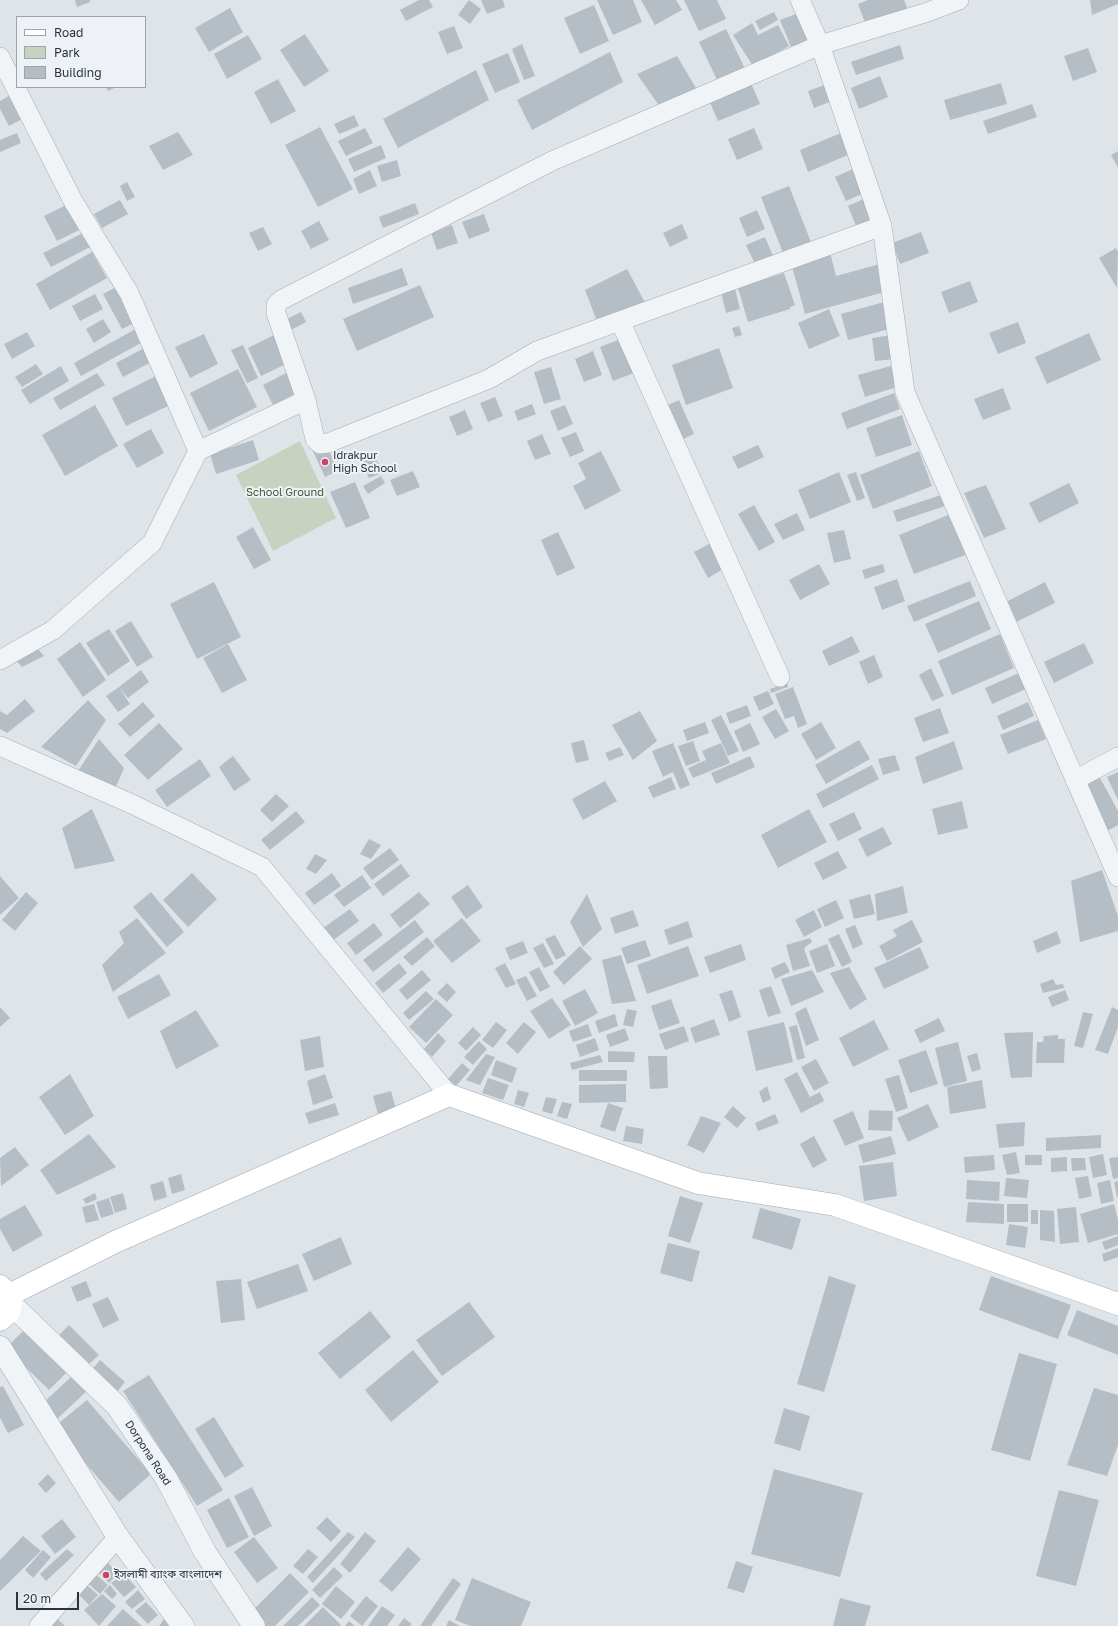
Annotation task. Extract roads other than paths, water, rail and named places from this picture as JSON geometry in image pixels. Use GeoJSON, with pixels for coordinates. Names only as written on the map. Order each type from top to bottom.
{"type":"FeatureCollection","features":[{"type":"Feature","properties":{"kind":"main road"},"geometry":{"type":"LineString","coordinates":[[5,1301],[115,1242],[449,1094],[698,1183],[835,1206],[1118,1304]]}},
{"type":"Feature","properties":{"kind":"street"},"geometry":{"type":"LineString","coordinates":[[800,0],[820,45],[882,226],[905,392],[1118,877]]}},
{"type":"Feature","properties":{"kind":"street"},"geometry":{"type":"LineString","coordinates":[[882,226],[537,351],[489,379],[328,443],[320,444],[316,439],[306,400],[276,313],[276,305],[281,300],[552,161],[820,45],[928,12],[959,0]]}},
{"type":"Feature","properties":{"kind":"street"},"geometry":{"type":"LineString","coordinates":[[0,57],[73,201],[129,293],[198,451]]}},
{"type":"Feature","properties":{"kind":"street"},"geometry":{"type":"LineString","coordinates":[[620,321],[780,677]]}},
{"type":"Feature","properties":{"kind":"street"},"geometry":{"type":"LineString","coordinates":[[0,660],[53,630],[152,543],[198,451],[306,400]]}},
{"type":"Feature","properties":{"kind":"street"},"geometry":{"type":"LineString","coordinates":[[0,746],[134,805],[262,867],[449,1094]]}},
{"type":"Feature","properties":{"kind":"street"},"geometry":{"type":"LineString","coordinates":[[1075,780],[1118,757]]}},
{"type":"Feature","properties":{"kind":"street","name":"Dorpona Road"},"geometry":{"type":"LineString","coordinates":[[5,1301],[117,1406],[166,1478],[205,1552],[254,1626]]}},
{"type":"Feature","properties":{"kind":"street"},"geometry":{"type":"LineString","coordinates":[[0,1347],[118,1538],[183,1626]]}},
{"type":"Feature","properties":{"kind":"street"},"geometry":{"type":"LineString","coordinates":[[39,1626],[118,1538]]}},
{"type":"Feature","properties":{"kind":"place","name":"Idrakpur High School"},"geometry":{"type":"Point","coordinates":[325,462]}},
{"type":"Feature","properties":{"kind":"place","name":"ইসলামী ব্যাংক বাংলাদেশ"},"geometry":{"type":"Point","coordinates":[106,1575]}},
{"type":"Feature","properties":{"kind":"park label","name":"School Ground"},"geometry":{"type":"Point","coordinates":[285,493]}}]}
